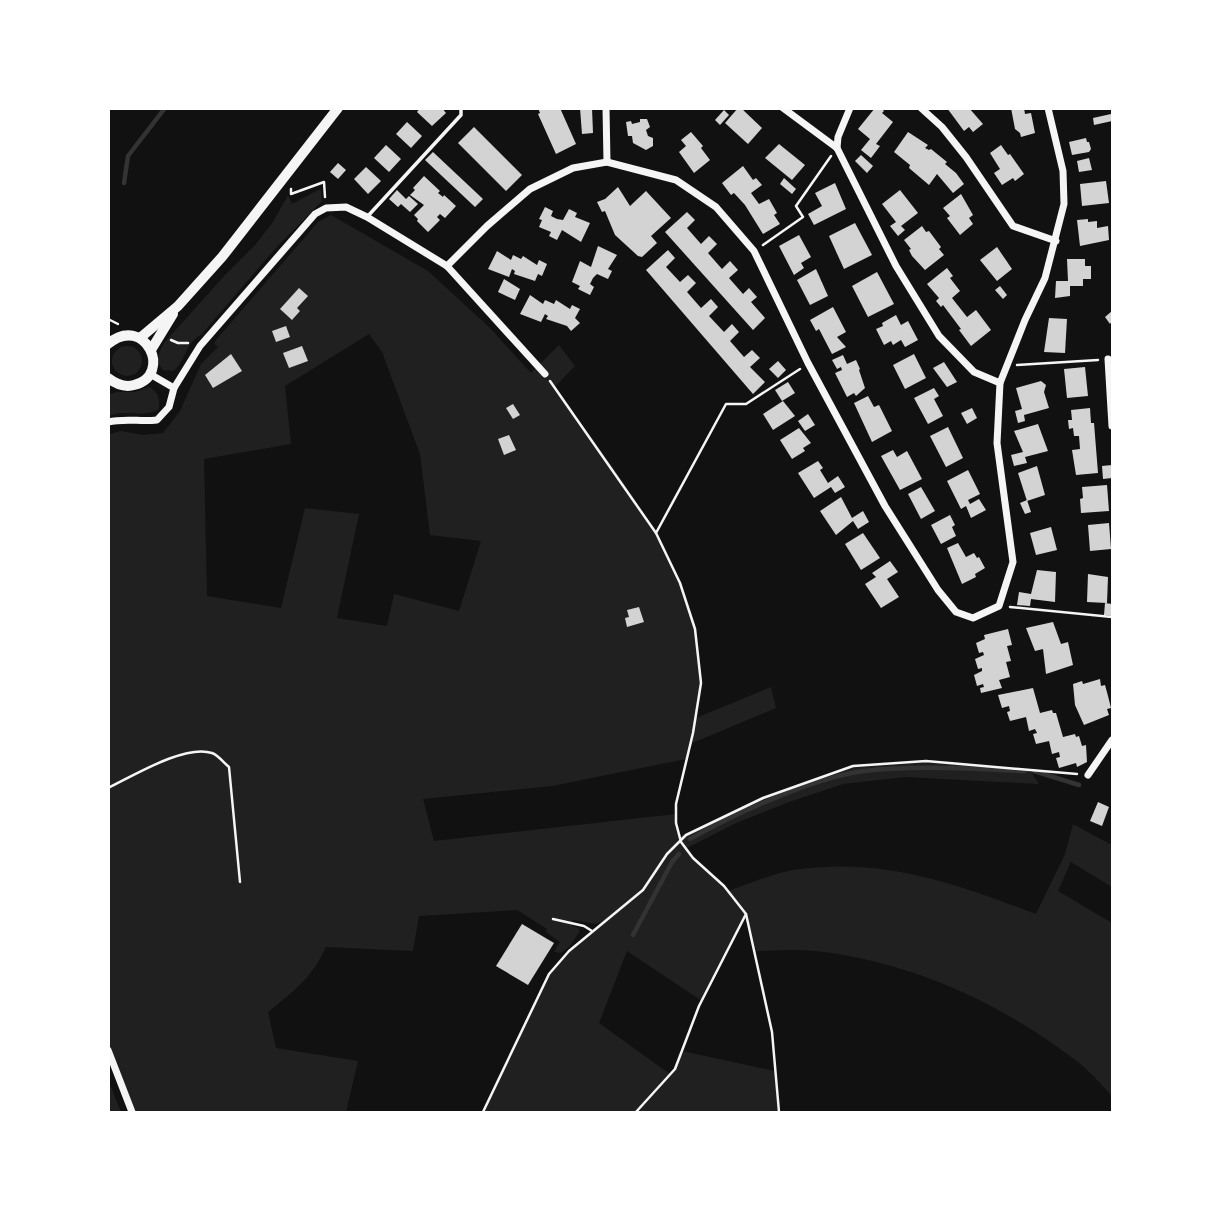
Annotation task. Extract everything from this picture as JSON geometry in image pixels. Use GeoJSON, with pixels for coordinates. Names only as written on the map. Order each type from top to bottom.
{"type":"FeatureCollection","features":[{"type":"Feature","properties":{"kind":"main road"},"geometry":{"type":"LineString","coordinates":[[140,338],[178,306],[222,257],[338,108]]}},
{"type":"Feature","properties":{"kind":"main road"},"geometry":{"type":"LineString","coordinates":[[151,350],[178,306]]}},
{"type":"Feature","properties":{"kind":"main road"},"geometry":{"type":"LineString","coordinates":[[110,382],[130,387],[138,385],[150,374],[153,366],[151,350],[140,338],[128,335],[111,337]]}},
{"type":"Feature","properties":{"kind":"street"},"geometry":{"type":"LineString","coordinates":[[606,108],[607,162]]}},
{"type":"Feature","properties":{"kind":"street"},"geometry":{"type":"LineString","coordinates":[[783,108],[837,148],[896,266],[939,336],[974,372],[1000,383]]}},
{"type":"Feature","properties":{"kind":"street"},"geometry":{"type":"LineString","coordinates":[[837,148],[838,138],[850,108]]}},
{"type":"Feature","properties":{"kind":"street"},"geometry":{"type":"LineString","coordinates":[[921,108],[942,127],[966,157],[1013,226],[1056,241]]}},
{"type":"Feature","properties":{"kind":"street"},"geometry":{"type":"LineString","coordinates":[[447,265],[530,189],[573,168],[607,162],[677,180],[716,207],[754,251],[808,363],[886,506],[938,590],[956,612],[973,618],[999,606],[1013,562],[997,443],[1000,383],[1045,278],[1064,204],[1063,171],[1048,108]]}},
{"type":"Feature","properties":{"kind":"street"},"geometry":{"type":"LineString","coordinates":[[108,422],[158,420],[170,407],[174,388],[208,336],[315,214],[326,208],[346,207],[447,265],[545,374]]}},
{"type":"Feature","properties":{"kind":"street"},"geometry":{"type":"LineString","coordinates":[[1108,359],[1112,426]]}},
{"type":"Feature","properties":{"kind":"street"},"geometry":{"type":"LineString","coordinates":[[150,374],[174,388]]}},
{"type":"Feature","properties":{"kind":"street"},"geometry":{"type":"LineString","coordinates":[[1088,775],[1112,740]]}},
{"type":"Feature","properties":{"kind":"street"},"geometry":{"type":"LineString","coordinates":[[108,1050],[132,1112]]}},
{"type":"Feature","properties":{"kind":"lane"},"geometry":{"type":"LineString","coordinates":[[367,217],[461,115],[461,108]]}},
{"type":"Feature","properties":{"kind":"path"},"geometry":{"type":"LineString","coordinates":[[754,251],[803,217],[796,206],[837,148]]}},
{"type":"Feature","properties":{"kind":"path"},"geometry":{"type":"LineString","coordinates":[[289,173],[292,194],[324,182],[326,208]]}},
{"type":"Feature","properties":{"kind":"path"},"geometry":{"type":"LineString","coordinates":[[1007,366],[1108,359]]}},
{"type":"Feature","properties":{"kind":"path"},"geometry":{"type":"LineString","coordinates":[[656,533],[726,404],[746,404],[808,363]]}},
{"type":"Feature","properties":{"kind":"path"},"geometry":{"type":"LineString","coordinates":[[545,374],[656,533],[680,583],[695,629],[701,683],[693,733],[676,804],[676,823],[681,842],[693,858],[735,898],[746,914],[772,1032],[779,1112]]}},
{"type":"Feature","properties":{"kind":"path"},"geometry":{"type":"LineString","coordinates":[[999,606],[1112,617]]}},
{"type":"Feature","properties":{"kind":"path"},"geometry":{"type":"LineString","coordinates":[[108,788],[158,764],[195,751],[214,753],[229,767],[240,882]]}},
{"type":"Feature","properties":{"kind":"path"},"geometry":{"type":"LineString","coordinates":[[484,1112],[549,974],[561,958],[643,890],[667,854],[686,835],[763,798],[853,766],[926,761],[1088,775]]}},
{"type":"Feature","properties":{"kind":"path"},"geometry":{"type":"LineString","coordinates":[[636,1112],[675,1069],[702,1001],[746,914]]}},
{"type":"Feature","properties":{"kind":"path"},"geometry":{"type":"LineString","coordinates":[[553,919],[584,926],[592,931]]}},
{"type":"Feature","properties":{"kind":"shaded area"},"geometry":{"type":"Polygon","coordinates":[[[321,190],[322,201],[192,342],[174,371],[163,370],[158,360],[164,343],[255,245],[273,222],[288,195],[292,204],[321,190]]]}},
{"type":"Feature","properties":{"kind":"shaded area"},"geometry":{"type":"Polygon","coordinates":[[[331,215],[428,271],[489,327],[531,373],[559,345],[575,366],[555,387],[628,489],[670,561],[686,599],[696,639],[701,681],[696,718],[771,687],[776,708],[690,744],[686,759],[552,786],[423,799],[434,841],[676,814],[680,837],[763,798],[853,766],[926,761],[1030,770],[1039,784],[906,777],[843,784],[736,823],[687,848],[693,858],[728,891],[791,870],[862,867],[921,876],[1036,914],[1065,854],[1073,824],[1112,845],[1112,887],[1071,862],[1058,891],[1112,923],[1112,1096],[1074,1059],[1015,1019],[984,1002],[918,975],[850,956],[808,950],[756,951],[747,916],[702,1001],[627,951],[599,1023],[670,1074],[682,1051],[775,1071],[779,1112],[483,1112],[549,974],[561,958],[604,921],[595,924],[573,920],[571,925],[580,931],[570,946],[561,953],[554,952],[560,942],[546,932],[547,929],[517,910],[419,916],[413,951],[326,947],[308,976],[268,1012],[276,1048],[358,1061],[346,1112],[135,1112],[109,1042],[109,434],[121,431],[143,435],[163,433],[180,411],[201,364],[218,347],[214,344],[216,340],[318,222],[331,215]],[[369,334],[285,386],[291,444],[204,459],[207,596],[281,608],[305,508],[359,514],[337,618],[387,626],[394,594],[459,611],[481,541],[430,535],[420,454],[382,352],[369,334]]]}},
{"type":"Feature","properties":{"kind":"shaded area"},"geometry":{"type":"Polygon","coordinates":[[[127,346],[138,350],[142,361],[138,372],[127,376],[116,372],[112,361],[116,350],[127,346]]]}},
{"type":"Feature","properties":{"kind":"shaded area"},"geometry":{"type":"Polygon","coordinates":[[[149,387],[158,397],[158,410],[109,416],[109,394],[135,392],[149,387]]]}},
{"type":"Feature","properties":{"kind":"shaded area"},"geometry":{"type":"Polygon","coordinates":[[[109,1082],[121,1112],[109,1112],[109,1082]]]}},
{"type":"Feature","properties":{"kind":"building"},"geometry":{"type":"Polygon","coordinates":[[[420,108],[442,108],[446,113],[432,126],[417,112],[420,108]]]}},
{"type":"Feature","properties":{"kind":"building"},"geometry":{"type":"Polygon","coordinates":[[[538,108],[560,108],[576,144],[556,154],[538,114],[538,108]]]}},
{"type":"Feature","properties":{"kind":"building"},"geometry":{"type":"Polygon","coordinates":[[[580,108],[592,108],[593,133],[582,134],[580,108]]]}},
{"type":"Feature","properties":{"kind":"building"},"geometry":{"type":"Polygon","coordinates":[[[738,108],[762,128],[748,144],[725,123],[738,108]]]}},
{"type":"Feature","properties":{"kind":"building"},"geometry":{"type":"Polygon","coordinates":[[[875,108],[881,108],[884,111],[882,113],[893,122],[876,144],[880,146],[871,158],[861,150],[870,139],[858,129],[875,108]]]}},
{"type":"Feature","properties":{"kind":"building"},"geometry":{"type":"Polygon","coordinates":[[[947,108],[969,108],[983,124],[973,132],[969,127],[964,131],[947,108]]]}},
{"type":"Feature","properties":{"kind":"building"},"geometry":{"type":"Polygon","coordinates":[[[1011,108],[1024,108],[1025,114],[1031,113],[1035,133],[1021,137],[1015,129],[1011,108]]]}},
{"type":"Feature","properties":{"kind":"building"},"geometry":{"type":"Polygon","coordinates":[[[724,110],[729,115],[720,125],[715,120],[724,110]]]}},
{"type":"Feature","properties":{"kind":"building"},"geometry":{"type":"Polygon","coordinates":[[[1111,114],[1112,121],[1094,125],[1093,118],[1111,114]]]}},
{"type":"Feature","properties":{"kind":"building"},"geometry":{"type":"Polygon","coordinates":[[[640,119],[647,119],[650,127],[646,130],[648,136],[653,138],[653,146],[646,150],[633,143],[632,136],[628,136],[626,122],[631,121],[632,124],[640,122],[640,119]]]}},
{"type":"Feature","properties":{"kind":"building"},"geometry":{"type":"Polygon","coordinates":[[[407,122],[422,136],[411,148],[396,134],[407,122]]]}},
{"type":"Feature","properties":{"kind":"building"},"geometry":{"type":"Polygon","coordinates":[[[474,127],[522,175],[506,191],[458,143],[474,127]]]}},
{"type":"Feature","properties":{"kind":"building"},"geometry":{"type":"Polygon","coordinates":[[[691,132],[710,160],[694,173],[679,152],[686,146],[681,140],[691,132]]]}},
{"type":"Feature","properties":{"kind":"building"},"geometry":{"type":"Polygon","coordinates":[[[908,132],[928,145],[925,148],[931,149],[947,162],[945,164],[964,184],[953,193],[937,174],[929,185],[909,168],[910,165],[894,152],[908,132]]]}},
{"type":"Feature","properties":{"kind":"building"},"geometry":{"type":"Polygon","coordinates":[[[1086,138],[1091,149],[1089,152],[1072,155],[1069,142],[1086,138]]]}},
{"type":"Feature","properties":{"kind":"building"},"geometry":{"type":"Polygon","coordinates":[[[779,144],[805,165],[792,180],[765,158],[779,144]]]}},
{"type":"Feature","properties":{"kind":"building"},"geometry":{"type":"Polygon","coordinates":[[[386,145],[401,159],[389,172],[374,158],[386,145]]]}},
{"type":"Feature","properties":{"kind":"building"},"geometry":{"type":"Polygon","coordinates":[[[1001,145],[1024,174],[1015,181],[1013,178],[1002,185],[994,173],[1000,169],[990,153],[1001,145]]]}},
{"type":"Feature","properties":{"kind":"building"},"geometry":{"type":"Polygon","coordinates":[[[433,152],[483,199],[475,207],[425,160],[433,152]]]}},
{"type":"Feature","properties":{"kind":"building"},"geometry":{"type":"Polygon","coordinates":[[[861,155],[873,166],[867,173],[855,161],[861,155]]]}},
{"type":"Feature","properties":{"kind":"building"},"geometry":{"type":"Polygon","coordinates":[[[1089,158],[1092,170],[1079,172],[1077,161],[1089,158]]]}},
{"type":"Feature","properties":{"kind":"building"},"geometry":{"type":"Polygon","coordinates":[[[338,163],[346,170],[338,179],[330,172],[338,163]]]}},
{"type":"Feature","properties":{"kind":"building"},"geometry":{"type":"Polygon","coordinates":[[[743,166],[753,180],[756,178],[762,185],[751,193],[759,204],[769,199],[777,213],[774,215],[780,224],[763,234],[745,205],[734,193],[731,195],[722,183],[743,166]]]}},
{"type":"Feature","properties":{"kind":"building"},"geometry":{"type":"Polygon","coordinates":[[[366,167],[381,181],[368,194],[354,179],[366,167]]]}},
{"type":"Feature","properties":{"kind":"building"},"geometry":{"type":"Polygon","coordinates":[[[424,176],[440,191],[438,193],[456,206],[445,218],[440,214],[437,217],[440,220],[428,232],[414,215],[424,205],[410,195],[424,176]]]}},
{"type":"Feature","properties":{"kind":"building"},"geometry":{"type":"Polygon","coordinates":[[[784,178],[796,189],[792,194],[780,184],[784,178]]]}},
{"type":"Feature","properties":{"kind":"building"},"geometry":{"type":"Polygon","coordinates":[[[1106,181],[1109,203],[1082,206],[1080,184],[1106,181]]]}},
{"type":"Feature","properties":{"kind":"building"},"geometry":{"type":"Polygon","coordinates":[[[835,183],[846,209],[814,225],[808,214],[822,206],[815,193],[835,183]]]}},
{"type":"Feature","properties":{"kind":"building"},"geometry":{"type":"Polygon","coordinates":[[[618,187],[630,206],[646,191],[671,218],[651,236],[657,243],[642,257],[615,235],[605,211],[602,212],[597,202],[605,199],[618,187]]]}},
{"type":"Feature","properties":{"kind":"building"},"geometry":{"type":"Polygon","coordinates":[[[397,190],[406,199],[409,196],[418,204],[410,212],[389,199],[397,190]]]}},
{"type":"Feature","properties":{"kind":"building"},"geometry":{"type":"Polygon","coordinates":[[[900,190],[918,213],[901,226],[905,230],[898,236],[890,226],[896,222],[882,204],[900,190]]]}},
{"type":"Feature","properties":{"kind":"building"},"geometry":{"type":"Polygon","coordinates":[[[961,194],[973,215],[969,218],[973,224],[960,235],[943,208],[961,194]]]}},
{"type":"Feature","properties":{"kind":"building"},"geometry":{"type":"Polygon","coordinates":[[[545,207],[553,211],[551,216],[557,219],[563,220],[569,209],[577,213],[575,217],[590,223],[581,242],[562,230],[557,240],[549,236],[551,232],[539,227],[542,220],[539,219],[545,207]]]}},
{"type":"Feature","properties":{"kind":"building"},"geometry":{"type":"Polygon","coordinates":[[[687,212],[695,220],[687,228],[701,244],[709,236],[717,244],[708,253],[722,269],[730,261],[738,270],[729,278],[743,294],[749,288],[757,297],[751,302],[765,318],[753,330],[665,232],[687,212]]]}},
{"type":"Feature","properties":{"kind":"building"},"geometry":{"type":"Polygon","coordinates":[[[1088,219],[1088,222],[1097,221],[1097,228],[1108,226],[1109,240],[1080,246],[1077,220],[1088,219]]]}},
{"type":"Feature","properties":{"kind":"building"},"geometry":{"type":"Polygon","coordinates":[[[855,223],[872,255],[844,269],[829,236],[855,223]]]}},
{"type":"Feature","properties":{"kind":"building"},"geometry":{"type":"Polygon","coordinates":[[[922,226],[926,232],[929,231],[944,255],[925,270],[912,256],[909,250],[911,249],[904,240],[922,226]]]}},
{"type":"Feature","properties":{"kind":"building"},"geometry":{"type":"Polygon","coordinates":[[[799,235],[811,257],[801,263],[804,268],[794,275],[779,246],[799,235]]]}},
{"type":"Feature","properties":{"kind":"building"},"geometry":{"type":"Polygon","coordinates":[[[598,246],[617,255],[608,269],[612,271],[608,279],[597,274],[593,278],[590,284],[594,287],[590,295],[578,289],[580,286],[572,282],[580,261],[591,267],[598,246]]]}},
{"type":"Feature","properties":{"kind":"building"},"geometry":{"type":"Polygon","coordinates":[[[997,247],[1012,269],[997,281],[980,260],[997,247]]]}},
{"type":"Feature","properties":{"kind":"building"},"geometry":{"type":"Polygon","coordinates":[[[668,250],[675,258],[666,267],[680,282],[688,275],[696,283],[687,292],[701,308],[711,299],[718,307],[709,316],[724,332],[732,324],[739,332],[730,341],[744,357],[752,350],[760,358],[750,367],[765,382],[753,394],[646,270],[668,250]]]}},
{"type":"Feature","properties":{"kind":"building"},"geometry":{"type":"Polygon","coordinates":[[[497,251],[511,260],[513,255],[521,259],[523,256],[537,265],[539,260],[547,264],[542,276],[538,274],[535,281],[514,274],[512,269],[509,277],[488,269],[497,251]]]}},
{"type":"Feature","properties":{"kind":"building"},"geometry":{"type":"Polygon","coordinates":[[[1067,259],[1085,259],[1085,266],[1091,266],[1091,279],[1083,279],[1083,286],[1070,286],[1070,296],[1055,298],[1056,281],[1068,281],[1067,259]]]}},
{"type":"Feature","properties":{"kind":"building"},"geometry":{"type":"Polygon","coordinates":[[[947,268],[953,276],[950,278],[960,291],[952,298],[967,317],[976,310],[991,330],[971,346],[943,305],[941,307],[936,301],[939,298],[927,284],[947,268]]]}},
{"type":"Feature","properties":{"kind":"building"},"geometry":{"type":"Polygon","coordinates":[[[816,269],[828,296],[810,305],[797,280],[816,269]]]}},
{"type":"Feature","properties":{"kind":"building"},"geometry":{"type":"Polygon","coordinates":[[[877,272],[894,304],[868,317],[852,286],[877,272]]]}},
{"type":"Feature","properties":{"kind":"building"},"geometry":{"type":"Polygon","coordinates":[[[504,279],[520,289],[515,300],[498,292],[504,279]]]}},
{"type":"Feature","properties":{"kind":"building"},"geometry":{"type":"Polygon","coordinates":[[[1000,286],[1007,295],[1003,299],[995,290],[1000,286]]]}},
{"type":"Feature","properties":{"kind":"building"},"geometry":{"type":"Polygon","coordinates":[[[299,288],[308,296],[297,308],[300,311],[292,320],[280,309],[299,288]]]}},
{"type":"Feature","properties":{"kind":"building"},"geometry":{"type":"Polygon","coordinates":[[[530,295],[543,304],[545,300],[554,304],[556,300],[570,309],[572,305],[580,309],[575,318],[580,323],[571,331],[567,326],[546,319],[548,316],[545,314],[541,322],[520,314],[530,295]]]}},
{"type":"Feature","properties":{"kind":"building"},"geometry":{"type":"Polygon","coordinates":[[[833,307],[846,332],[837,337],[846,347],[832,354],[819,329],[816,331],[810,320],[833,307]]]}},
{"type":"Feature","properties":{"kind":"building"},"geometry":{"type":"Polygon","coordinates":[[[1112,311],[1112,321],[1110,324],[1105,317],[1112,311]]]}},
{"type":"Feature","properties":{"kind":"building"},"geometry":{"type":"Polygon","coordinates":[[[896,315],[901,325],[908,321],[918,340],[905,347],[901,340],[893,345],[891,341],[884,345],[876,329],[896,315]]]}},
{"type":"Feature","properties":{"kind":"building"},"geometry":{"type":"Polygon","coordinates":[[[1049,318],[1067,319],[1065,353],[1044,352],[1049,318]]]}},
{"type":"Feature","properties":{"kind":"building"},"geometry":{"type":"Polygon","coordinates":[[[286,326],[290,337],[276,342],[272,331],[286,326]]]}},
{"type":"Feature","properties":{"kind":"building"},"geometry":{"type":"Polygon","coordinates":[[[302,346],[308,361],[289,368],[283,353],[302,346]]]}},
{"type":"Feature","properties":{"kind":"building"},"geometry":{"type":"Polygon","coordinates":[[[231,354],[242,371],[213,388],[205,375],[231,354]]]}},
{"type":"Feature","properties":{"kind":"building"},"geometry":{"type":"Polygon","coordinates":[[[914,354],[926,378],[905,389],[893,365],[914,354]]]}},
{"type":"Feature","properties":{"kind":"building"},"geometry":{"type":"Polygon","coordinates":[[[843,355],[847,364],[856,360],[860,369],[865,388],[856,396],[854,393],[847,397],[835,373],[842,370],[841,367],[837,369],[832,360],[843,355]]]}},
{"type":"Feature","properties":{"kind":"building"},"geometry":{"type":"Polygon","coordinates":[[[778,361],[786,370],[778,378],[769,369],[778,361]]]}},
{"type":"Feature","properties":{"kind":"building"},"geometry":{"type":"Polygon","coordinates":[[[944,362],[957,382],[947,387],[933,368],[944,362]]]}},
{"type":"Feature","properties":{"kind":"building"},"geometry":{"type":"Polygon","coordinates":[[[1085,367],[1088,396],[1067,398],[1064,369],[1085,367]]]}},
{"type":"Feature","properties":{"kind":"building"},"geometry":{"type":"Polygon","coordinates":[[[1041,381],[1046,385],[1044,392],[1049,408],[1024,415],[1025,421],[1018,423],[1015,411],[1022,409],[1016,388],[1041,381]]]}},
{"type":"Feature","properties":{"kind":"building"},"geometry":{"type":"Polygon","coordinates":[[[788,382],[795,393],[782,401],[775,390],[788,382]]]}},
{"type":"Feature","properties":{"kind":"building"},"geometry":{"type":"Polygon","coordinates":[[[934,388],[939,396],[934,399],[943,416],[928,424],[914,398],[934,388]]]}},
{"type":"Feature","properties":{"kind":"building"},"geometry":{"type":"Polygon","coordinates":[[[868,396],[874,407],[879,405],[892,431],[872,442],[854,403],[868,396]]]}},
{"type":"Feature","properties":{"kind":"building"},"geometry":{"type":"Polygon","coordinates":[[[783,401],[795,416],[773,430],[763,414],[783,401]]]}},
{"type":"Feature","properties":{"kind":"building"},"geometry":{"type":"Polygon","coordinates":[[[513,404],[520,415],[513,419],[506,408],[513,404]]]}},
{"type":"Feature","properties":{"kind":"building"},"geometry":{"type":"Polygon","coordinates":[[[972,408],[977,418],[967,424],[961,413],[972,408]]]}},
{"type":"Feature","properties":{"kind":"building"},"geometry":{"type":"Polygon","coordinates":[[[1090,408],[1091,423],[1094,423],[1098,473],[1076,475],[1072,450],[1080,449],[1079,436],[1074,436],[1073,428],[1069,429],[1068,420],[1072,420],[1071,410],[1090,408]]]}},
{"type":"Feature","properties":{"kind":"building"},"geometry":{"type":"Polygon","coordinates":[[[808,414],[815,425],[805,431],[798,421],[808,414]]]}},
{"type":"Feature","properties":{"kind":"building"},"geometry":{"type":"Polygon","coordinates":[[[1038,424],[1048,451],[1025,457],[1027,463],[1014,466],[1011,455],[1023,452],[1014,431],[1038,424]]]}},
{"type":"Feature","properties":{"kind":"building"},"geometry":{"type":"Polygon","coordinates":[[[948,427],[963,458],[946,467],[930,436],[948,427]]]}},
{"type":"Feature","properties":{"kind":"building"},"geometry":{"type":"Polygon","coordinates":[[[799,428],[811,443],[803,448],[805,451],[792,459],[780,440],[799,428]]]}},
{"type":"Feature","properties":{"kind":"building"},"geometry":{"type":"Polygon","coordinates":[[[509,435],[516,450],[504,455],[498,439],[509,435]]]}},
{"type":"Feature","properties":{"kind":"building"},"geometry":{"type":"Polygon","coordinates":[[[893,450],[897,457],[907,451],[922,479],[900,490],[881,456],[893,450]]]}},
{"type":"Feature","properties":{"kind":"building"},"geometry":{"type":"Polygon","coordinates":[[[818,461],[828,483],[838,476],[845,487],[835,493],[831,487],[814,498],[798,473],[818,461]]]}},
{"type":"Feature","properties":{"kind":"building"},"geometry":{"type":"Polygon","coordinates":[[[1112,465],[1112,478],[1103,479],[1102,466],[1112,465]]]}},
{"type":"Feature","properties":{"kind":"building"},"geometry":{"type":"Polygon","coordinates":[[[1037,466],[1045,495],[1027,501],[1018,473],[1037,466]]]}},
{"type":"Feature","properties":{"kind":"building"},"geometry":{"type":"Polygon","coordinates":[[[968,470],[980,494],[968,500],[970,504],[979,499],[986,510],[971,518],[966,506],[961,509],[947,481],[968,470]]]}},
{"type":"Feature","properties":{"kind":"building"},"geometry":{"type":"Polygon","coordinates":[[[1107,485],[1109,511],[1081,513],[1082,487],[1107,485]]]}},
{"type":"Feature","properties":{"kind":"building"},"geometry":{"type":"Polygon","coordinates":[[[921,487],[935,511],[921,519],[908,494],[921,487]]]}},
{"type":"Feature","properties":{"kind":"building"},"geometry":{"type":"Polygon","coordinates":[[[841,497],[852,518],[863,511],[869,522],[858,529],[853,521],[836,535],[820,511],[841,497]]]}},
{"type":"Feature","properties":{"kind":"building"},"geometry":{"type":"Polygon","coordinates":[[[1027,500],[1031,512],[1025,514],[1020,503],[1027,500]]]}},
{"type":"Feature","properties":{"kind":"building"},"geometry":{"type":"Polygon","coordinates":[[[950,515],[956,536],[941,544],[931,525],[950,515]]]}},
{"type":"Feature","properties":{"kind":"building"},"geometry":{"type":"Polygon","coordinates":[[[1109,523],[1111,549],[1090,551],[1088,525],[1109,523]]]}},
{"type":"Feature","properties":{"kind":"building"},"geometry":{"type":"Polygon","coordinates":[[[1051,527],[1057,550],[1036,555],[1030,533],[1051,527]]]}},
{"type":"Feature","properties":{"kind":"building"},"geometry":{"type":"Polygon","coordinates":[[[863,533],[880,558],[861,570],[845,544],[863,533]]]}},
{"type":"Feature","properties":{"kind":"building"},"geometry":{"type":"Polygon","coordinates":[[[958,543],[966,557],[974,553],[985,568],[975,574],[976,577],[962,584],[947,548],[958,543]]]}},
{"type":"Feature","properties":{"kind":"building"},"geometry":{"type":"Polygon","coordinates":[[[890,561],[898,572],[887,579],[899,597],[881,608],[865,584],[876,577],[872,573],[890,561]]]}},
{"type":"Feature","properties":{"kind":"building"},"geometry":{"type":"Polygon","coordinates":[[[1037,570],[1056,572],[1055,602],[1031,599],[1030,606],[1017,605],[1019,592],[1031,594],[1037,570]]]}},
{"type":"Feature","properties":{"kind":"building"},"geometry":{"type":"Polygon","coordinates":[[[1088,574],[1108,577],[1107,603],[1087,602],[1088,574]]]}},
{"type":"Feature","properties":{"kind":"building"},"geometry":{"type":"Polygon","coordinates":[[[1105,603],[1112,604],[1112,616],[1104,615],[1105,603]]]}},
{"type":"Feature","properties":{"kind":"building"},"geometry":{"type":"Polygon","coordinates":[[[639,607],[644,622],[627,627],[627,610],[639,607]]]}},
{"type":"Feature","properties":{"kind":"building"},"geometry":{"type":"Polygon","coordinates":[[[1053,622],[1061,644],[1068,642],[1073,665],[1046,674],[1043,649],[1035,651],[1026,628],[1053,622]]]}},
{"type":"Feature","properties":{"kind":"building"},"geometry":{"type":"Polygon","coordinates":[[[1008,629],[1012,645],[1007,646],[1011,661],[1006,662],[1010,677],[999,680],[1002,688],[981,693],[983,684],[977,686],[974,675],[982,671],[982,668],[978,669],[975,659],[984,655],[983,652],[979,653],[976,643],[985,639],[984,635],[1008,629]]]}},
{"type":"Feature","properties":{"kind":"building"},"geometry":{"type":"Polygon","coordinates":[[[1100,679],[1101,686],[1105,685],[1111,708],[1107,709],[1109,715],[1084,725],[1075,705],[1073,684],[1100,679]]]}},
{"type":"Feature","properties":{"kind":"building"},"geometry":{"type":"Polygon","coordinates":[[[1033,688],[1040,713],[1052,710],[1056,713],[1063,737],[1075,734],[1076,737],[1079,736],[1082,746],[1086,745],[1087,762],[1077,767],[1076,763],[1059,768],[1056,758],[1060,757],[1059,752],[1052,754],[1049,741],[1036,744],[1033,734],[1037,733],[1035,729],[1029,731],[1026,717],[1010,721],[1007,712],[1010,711],[1009,706],[1002,708],[998,695],[1033,688]]]}},
{"type":"Feature","properties":{"kind":"building"},"geometry":{"type":"Polygon","coordinates":[[[1098,802],[1109,807],[1102,826],[1090,821],[1098,802]]]}},
{"type":"Feature","properties":{"kind":"building"},"geometry":{"type":"Polygon","coordinates":[[[522,924],[554,943],[528,985],[496,966],[522,924]]]}},
{"type":"Feature","properties":{"kind":"waterway"},"geometry":{"type":"LineString","coordinates":[[124,183],[128,156],[165,108]]}},
{"type":"Feature","properties":{"kind":"waterway"},"geometry":{"type":"LineString","coordinates":[[690,839],[775,798],[844,775],[904,768],[1025,771]]}},
{"type":"Feature","properties":{"kind":"waterway"},"geometry":{"type":"LineString","coordinates":[[1034,771],[1079,785]]}},
{"type":"Feature","properties":{"kind":"waterway"},"geometry":{"type":"LineString","coordinates":[[633,935],[672,862],[679,854]]}}]}
